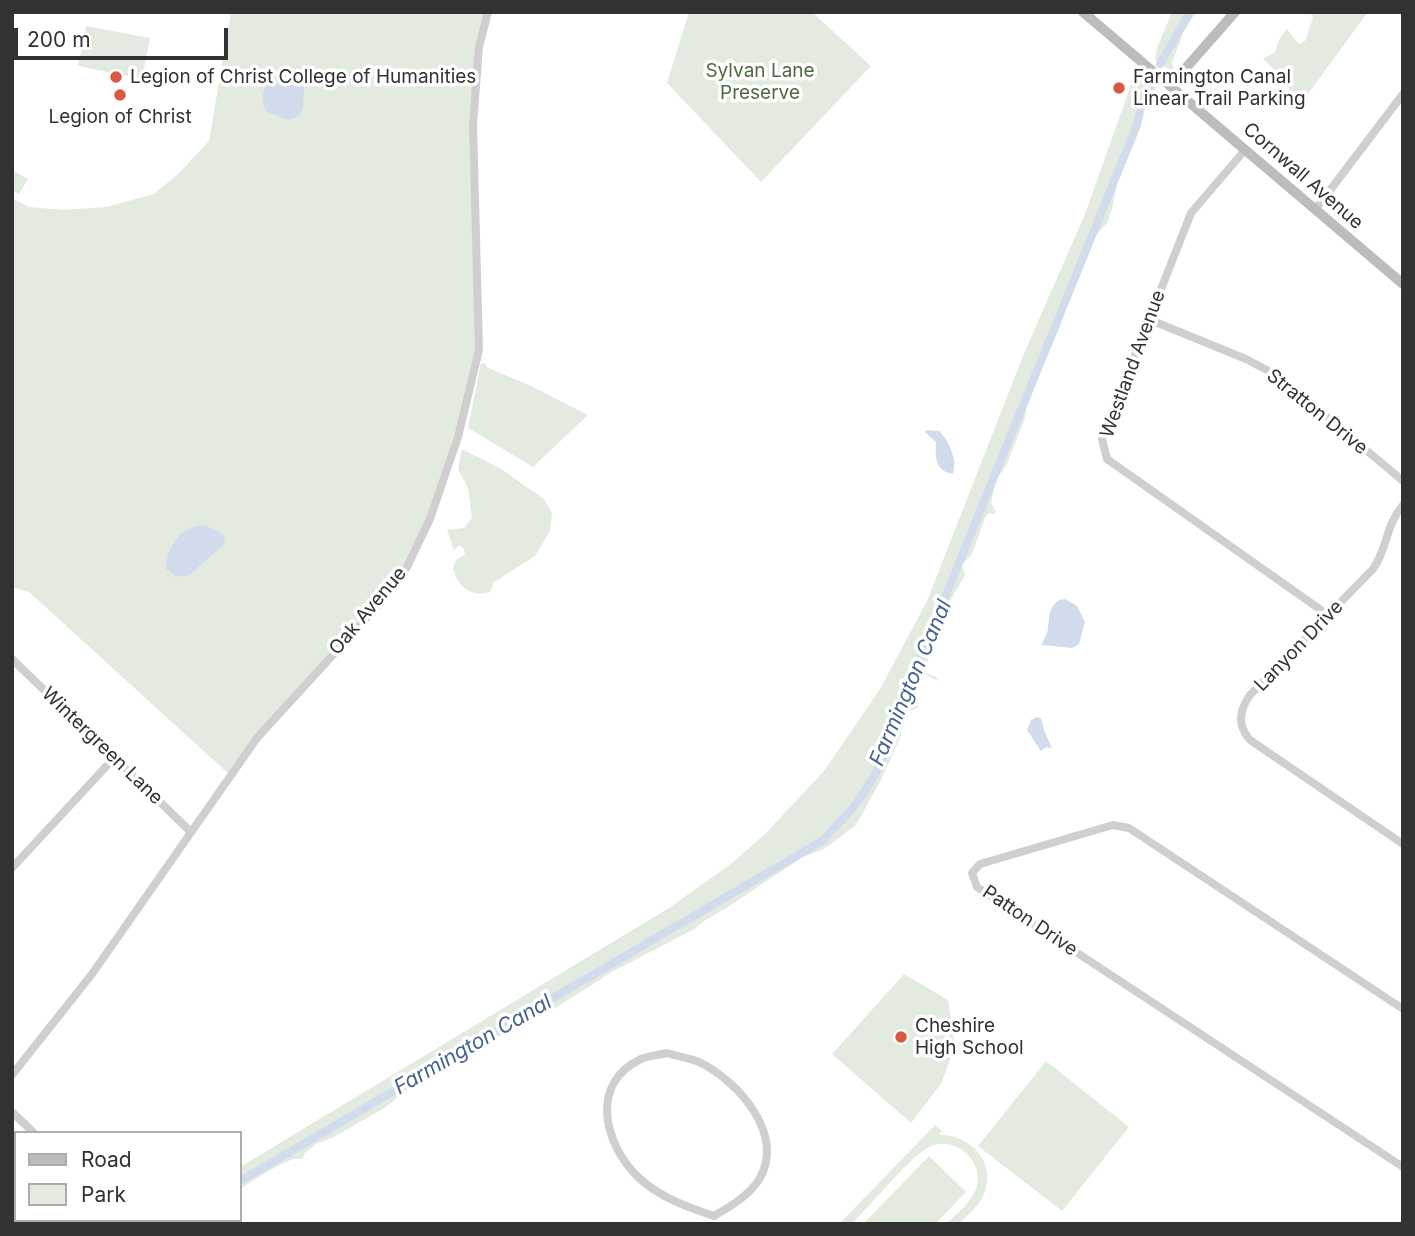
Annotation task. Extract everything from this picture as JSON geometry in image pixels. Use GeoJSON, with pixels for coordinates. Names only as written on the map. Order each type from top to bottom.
{"type":"FeatureCollection","features":[{"type":"Feature","properties":{"kind":"street","name":"Oak Avenue"},"geometry":{"type":"LineString","coordinates":[[12,1075],[92,974],[257,738],[374,610],[407,566],[430,519],[458,437],[479,350],[473,124],[479,47],[488,12]]}},
{"type":"Feature","properties":{"kind":"street","name":"Cornwall Avenue"},"geometry":{"type":"LineString","coordinates":[[1083,12],[1403,284]]}},
{"type":"Feature","properties":{"kind":"street"},"geometry":{"type":"LineString","coordinates":[[1171,85],[1235,12]]}},
{"type":"Feature","properties":{"kind":"street"},"geometry":{"type":"LineString","coordinates":[[1315,209],[1403,94]]}},
{"type":"Feature","properties":{"kind":"street","name":"Westland Avenue"},"geometry":{"type":"LineString","coordinates":[[1245,150],[1191,213],[1102,439],[1107,459],[1328,615]]}},
{"type":"Feature","properties":{"kind":"street","name":"Stratton Drive"},"geometry":{"type":"LineString","coordinates":[[1148,319],[1247,359],[1279,376],[1403,481]]}},
{"type":"Feature","properties":{"kind":"street","name":"Lanyon Drive"},"geometry":{"type":"LineString","coordinates":[[1400,842],[1260,748],[1250,740],[1241,726],[1242,709],[1250,695],[1373,569],[1382,553],[1392,520],[1403,505]]}},
{"type":"Feature","properties":{"kind":"street","name":"Wintergreen Lane"},"geometry":{"type":"LineString","coordinates":[[12,659],[191,832]]}},
{"type":"Feature","properties":{"kind":"street"},"geometry":{"type":"LineString","coordinates":[[12,868],[113,759]]}},
{"type":"Feature","properties":{"kind":"street","name":"Patton Drive"},"geometry":{"type":"LineString","coordinates":[[1403,1009],[1129,828],[1113,825],[980,864],[972,873],[977,887],[1403,1167]]}},
{"type":"Feature","properties":{"kind":"street"},"geometry":{"type":"LineString","coordinates":[[1400,842],[1403,831]]}},
{"type":"Feature","properties":{"kind":"street"},"geometry":{"type":"LineString","coordinates":[[667,1054],[701,1063],[731,1082],[756,1113],[768,1146],[760,1178],[738,1202],[715,1220],[661,1195],[639,1178],[617,1154],[607,1122],[607,1099],[620,1073],[641,1059],[667,1054]]}},
{"type":"Feature","properties":{"kind":"street"},"geometry":{"type":"LineString","coordinates":[[12,1112],[32,1131]]}},
{"type":"Feature","properties":{"kind":"green space"},"geometry":{"type":"Polygon","coordinates":[[[231,12],[488,12],[479,47],[473,124],[479,350],[430,519],[407,567],[257,738],[231,776],[29,592],[12,587],[12,198],[29,207],[64,210],[106,207],[154,194],[178,174],[209,141],[231,12]],[[223,546],[166,569],[176,577],[192,573],[223,546]]]}},
{"type":"Feature","properties":{"kind":"green space","name":"Sylvan Lane Preserve"},"geometry":{"type":"Polygon","coordinates":[[[689,12],[812,12],[871,66],[761,182],[667,83],[689,12]]]}},
{"type":"Feature","properties":{"kind":"green space"},"geometry":{"type":"Polygon","coordinates":[[[1172,12],[1196,12],[1183,33],[1172,63],[1176,71],[1169,70],[1155,60],[1157,48],[1172,12]]]}},
{"type":"Feature","properties":{"kind":"green space"},"geometry":{"type":"Polygon","coordinates":[[[1310,12],[1368,12],[1305,98],[1289,89],[1284,78],[1263,59],[1275,52],[1287,29],[1299,44],[1305,41],[1313,18],[1310,12]]]}},
{"type":"Feature","properties":{"kind":"green space"},"geometry":{"type":"Polygon","coordinates":[[[86,26],[150,38],[142,79],[78,66],[86,26]]]}},
{"type":"Feature","properties":{"kind":"green space"},"geometry":{"type":"Polygon","coordinates":[[[1137,68],[1158,86],[1143,106],[1138,131],[1118,178],[1107,223],[1094,238],[1060,327],[1028,397],[1025,418],[1006,466],[996,480],[991,503],[996,512],[989,513],[985,518],[972,554],[962,565],[965,575],[950,601],[946,621],[924,669],[924,672],[936,677],[938,681],[925,674],[913,698],[919,707],[907,713],[900,738],[883,776],[856,825],[824,849],[801,858],[696,928],[612,972],[554,1009],[538,1014],[526,1024],[489,1041],[480,1050],[432,1078],[414,1084],[386,1107],[334,1137],[316,1144],[302,1159],[294,1159],[280,1165],[242,1189],[242,1166],[669,908],[732,863],[765,834],[824,771],[880,689],[927,601],[1025,351],[1085,214],[1137,68]]]}},
{"type":"Feature","properties":{"kind":"green space"},"geometry":{"type":"Polygon","coordinates":[[[12,170],[28,179],[19,194],[12,190],[12,170]]]}},
{"type":"Feature","properties":{"kind":"green space"},"geometry":{"type":"Polygon","coordinates":[[[481,363],[588,415],[533,467],[468,428],[481,363]]]}},
{"type":"Feature","properties":{"kind":"green space"},"geometry":{"type":"Polygon","coordinates":[[[462,449],[501,469],[544,499],[552,513],[550,531],[535,556],[494,582],[490,592],[477,593],[466,589],[453,568],[456,560],[465,554],[459,545],[454,550],[447,530],[464,528],[472,518],[468,488],[458,469],[462,449]]]}},
{"type":"Feature","properties":{"kind":"green space"},"geometry":{"type":"Polygon","coordinates":[[[904,974],[948,1000],[955,1046],[941,1084],[911,1123],[832,1054],[904,974]]]}},
{"type":"Feature","properties":{"kind":"green space"},"geometry":{"type":"Polygon","coordinates":[[[1046,1061],[1129,1127],[1062,1211],[978,1146],[1046,1061]]]}},
{"type":"Feature","properties":{"kind":"green space"},"geometry":{"type":"Polygon","coordinates":[[[935,1125],[942,1131],[939,1135],[961,1139],[978,1152],[984,1161],[987,1182],[984,1194],[970,1214],[959,1224],[946,1224],[972,1197],[978,1176],[976,1167],[965,1152],[948,1144],[938,1144],[929,1147],[912,1160],[852,1224],[839,1224],[935,1125]]]}},
{"type":"Feature","properties":{"kind":"green space"},"geometry":{"type":"Polygon","coordinates":[[[929,1156],[966,1192],[935,1224],[863,1224],[929,1156]]]}},
{"type":"Feature","properties":{"kind":"water"},"geometry":{"type":"Polygon","coordinates":[[[282,78],[304,87],[303,107],[299,116],[289,120],[267,112],[263,100],[264,89],[269,82],[282,78]]]}},
{"type":"Feature","properties":{"kind":"water"},"geometry":{"type":"Polygon","coordinates":[[[939,431],[946,440],[952,451],[953,474],[939,467],[936,442],[925,432],[939,431]]]}},
{"type":"Feature","properties":{"kind":"water"},"geometry":{"type":"Polygon","coordinates":[[[204,525],[223,534],[223,546],[192,573],[176,577],[166,569],[172,546],[188,529],[204,525]]]}},
{"type":"Feature","properties":{"kind":"water"},"geometry":{"type":"Polygon","coordinates":[[[1065,599],[1077,606],[1085,622],[1079,644],[1072,648],[1042,645],[1048,630],[1051,609],[1059,600],[1065,599]]]}},
{"type":"Feature","properties":{"kind":"water"},"geometry":{"type":"Polygon","coordinates":[[[1041,718],[1052,748],[1046,747],[1041,751],[1027,730],[1030,719],[1041,718]]]}},
{"type":"Feature","properties":{"kind":"waterway","name":"Farmington Canal"},"geometry":{"type":"LineString","coordinates":[[1160,64],[1190,12]]}},
{"type":"Feature","properties":{"kind":"waterway","name":"Farmington Canal"},"geometry":{"type":"LineString","coordinates":[[242,1180],[822,841],[851,810],[874,776],[889,746],[911,681],[1137,125],[1142,103],[1152,82]]}},
{"type":"Feature","properties":{"kind":"place","name":"Legion of Christ College of Humanities"},"geometry":{"type":"Point","coordinates":[116,77]}},
{"type":"Feature","properties":{"kind":"place","name":"Farmington Canal Linear Trail Parking"},"geometry":{"type":"Point","coordinates":[1119,88]}},
{"type":"Feature","properties":{"kind":"place","name":"Legion of Christ"},"geometry":{"type":"Point","coordinates":[120,95]}},
{"type":"Feature","properties":{"kind":"place","name":"Cheshire High School"},"geometry":{"type":"Point","coordinates":[901,1037]}}]}
